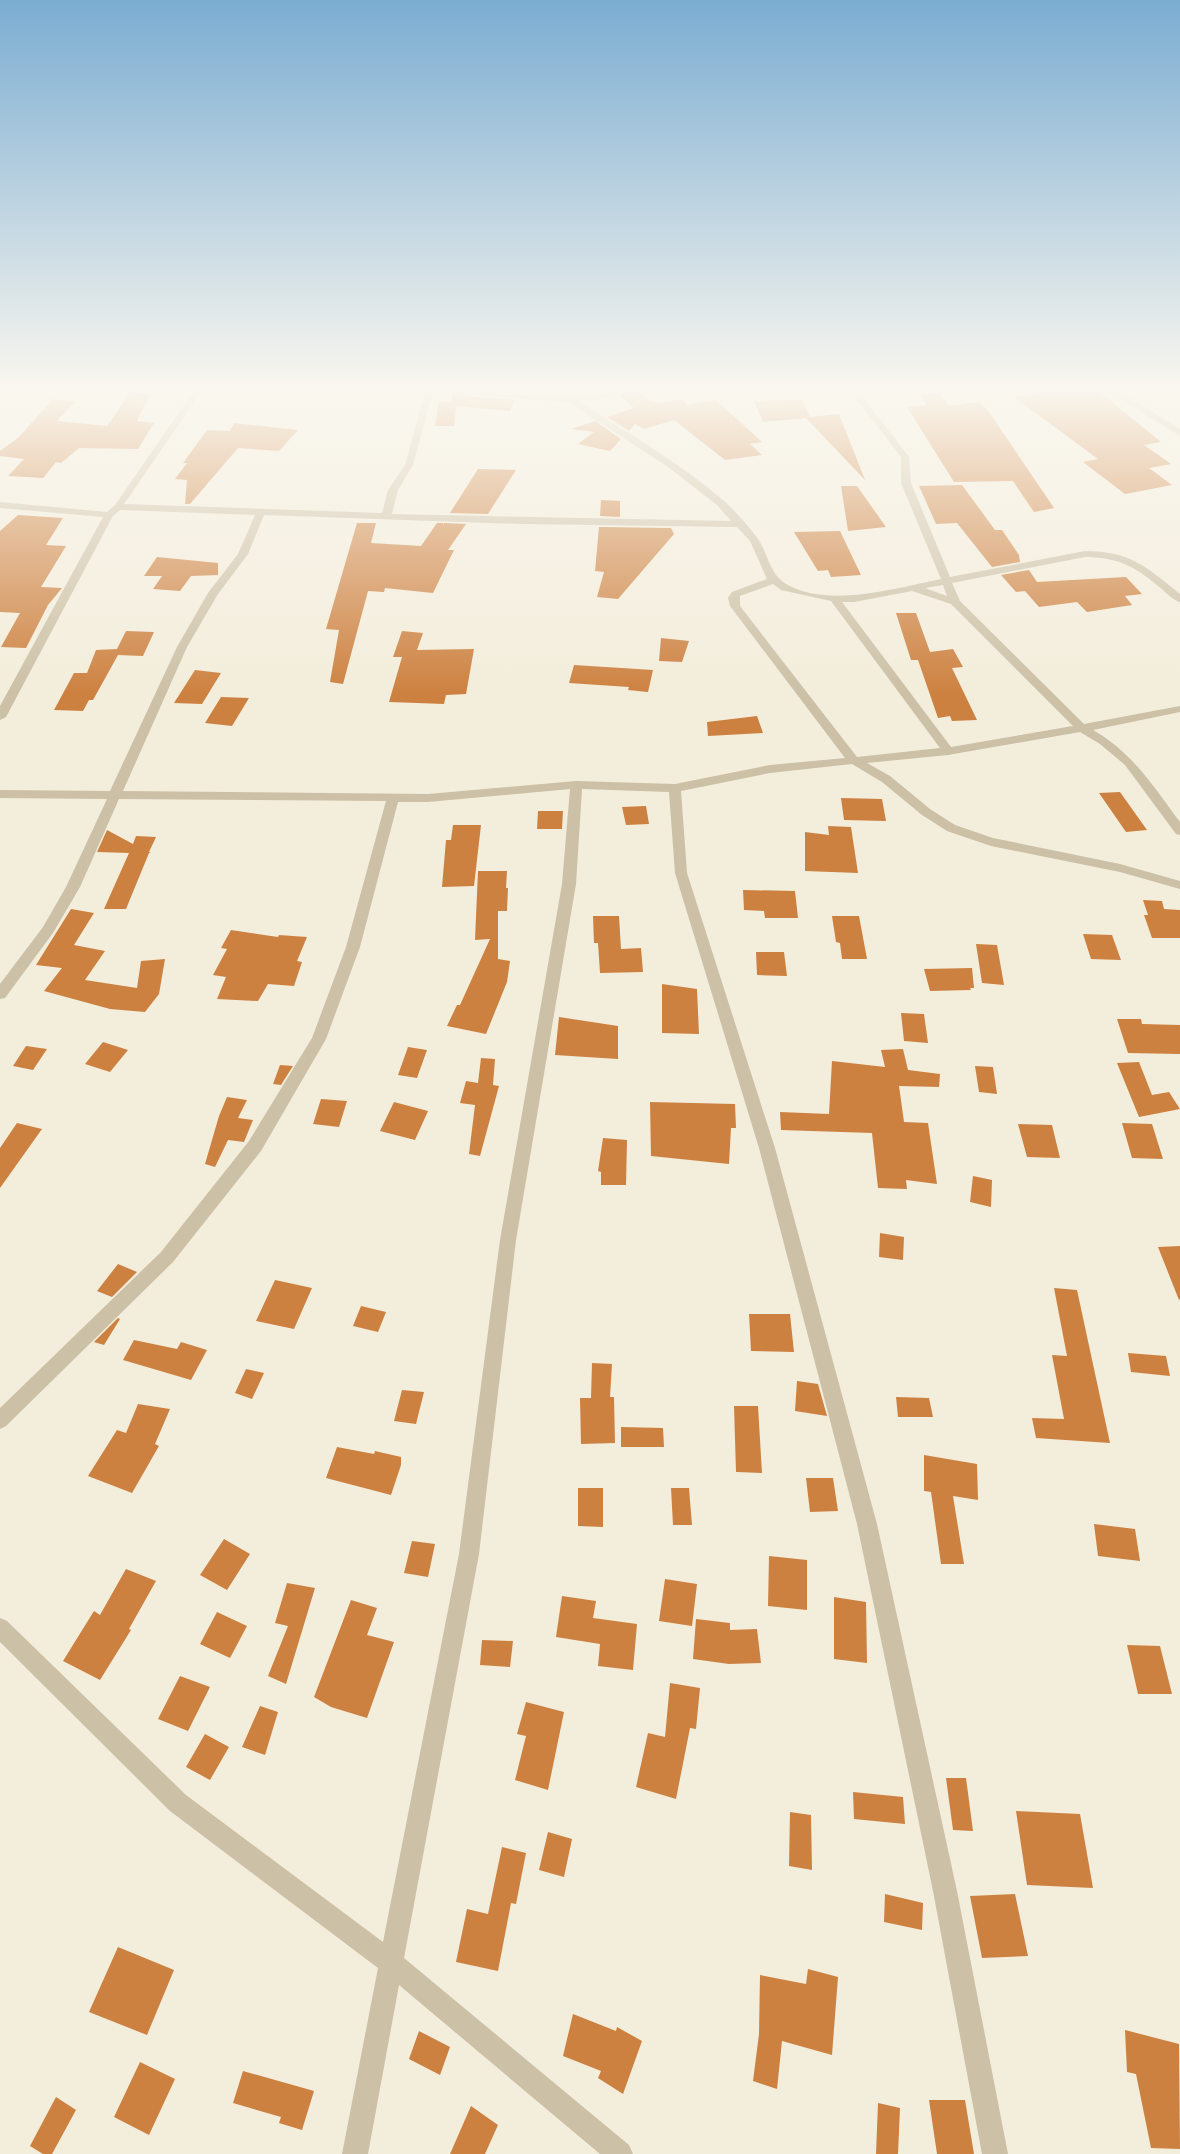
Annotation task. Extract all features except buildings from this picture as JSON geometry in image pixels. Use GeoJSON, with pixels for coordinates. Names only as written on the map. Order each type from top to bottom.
{"type":"FeatureCollection","features":[{"type":"Feature","properties":{"kind":"street"},"geometry":{"type":"LineString","coordinates":[[0,717],[109,515],[118,507],[128,493]]}},
{"type":"Feature","properties":{"kind":"street"},"geometry":{"type":"LineString","coordinates":[[386,517],[391,493]]}},
{"type":"Feature","properties":{"kind":"street"},"geometry":{"type":"LineString","coordinates":[[706,493],[720,503],[754,540],[770,577],[786,588],[834,599],[854,599],[1085,554],[1099,553],[1133,561],[1180,599]]}},
{"type":"Feature","properties":{"kind":"street"},"geometry":{"type":"LineString","coordinates":[[910,493],[955,602],[1080,727],[1104,741],[1129,762],[1180,832]]}},
{"type":"Feature","properties":{"kind":"street"},"geometry":{"type":"LineString","coordinates":[[0,505],[109,515]]}},
{"type":"Feature","properties":{"kind":"street"},"geometry":{"type":"LineString","coordinates":[[118,507],[386,517],[741,524]]}},
{"type":"Feature","properties":{"kind":"street"},"geometry":{"type":"LineString","coordinates":[[0,994],[48,930],[68,896],[182,647],[213,593],[243,554],[260,513]]}},
{"type":"Feature","properties":{"kind":"street"},"geometry":{"type":"LineString","coordinates":[[775,580],[736,594],[733,598],[735,606],[854,760],[886,780],[926,812],[951,828],[991,842],[1120,868],[1180,885]]}},
{"type":"Feature","properties":{"kind":"street"},"geometry":{"type":"LineString","coordinates":[[913,588],[955,602]]}},
{"type":"Feature","properties":{"kind":"street"},"geometry":{"type":"LineString","coordinates":[[834,599],[948,751]]}},
{"type":"Feature","properties":{"kind":"street"},"geometry":{"type":"LineString","coordinates":[[0,794],[116,793],[428,798],[576,785],[675,788],[770,769],[948,751],[1146,717],[1180,709]]}},
{"type":"Feature","properties":{"kind":"street"},"geometry":{"type":"LineString","coordinates":[[356,2154],[469,1554],[508,1240],[557,964],[569,884],[576,785]]}},
{"type":"Feature","properties":{"kind":"street"},"geometry":{"type":"LineString","coordinates":[[675,788],[681,873],[702,934],[766,1148],[867,1524],[945,1891],[995,2154]]}},
{"type":"Feature","properties":{"kind":"street"},"geometry":{"type":"LineString","coordinates":[[0,1420],[167,1257],[255,1146],[319,1039],[353,947],[393,797]]}},
{"type":"Feature","properties":{"kind":"street"},"geometry":{"type":"LineString","coordinates":[[0,1628],[178,1803],[393,1964],[620,2154]]}}]}
